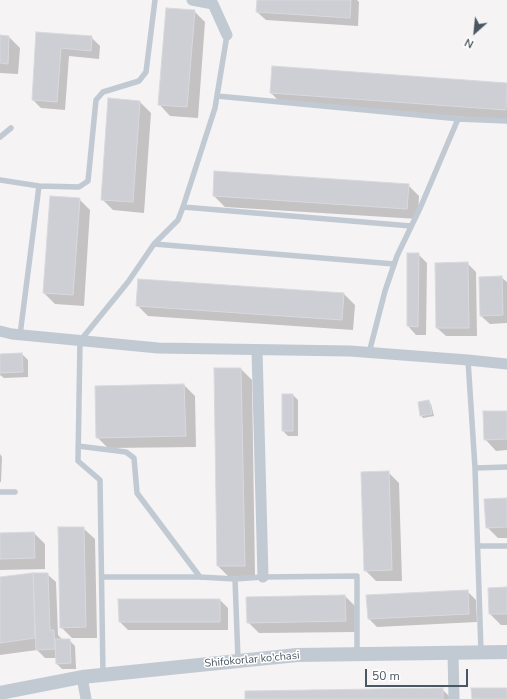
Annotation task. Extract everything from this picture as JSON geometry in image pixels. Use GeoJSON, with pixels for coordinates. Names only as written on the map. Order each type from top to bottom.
{"type":"FeatureCollection","features":[{"type":"Feature","properties":{"kind":"street"},"geometry":{"type":"LineString","coordinates":[[192,0],[213,2],[226,35]]}},
{"type":"Feature","properties":{"kind":"street"},"geometry":{"type":"LineString","coordinates":[[0,331],[20,335],[158,348],[350,351],[507,364]]}},
{"type":"Feature","properties":{"kind":"street"},"geometry":{"type":"LineString","coordinates":[[258,350],[259,454],[263,577]]}},
{"type":"Feature","properties":{"kind":"street","name":"Shifokorlar ko'chasi"},"geometry":{"type":"LineString","coordinates":[[0,693],[82,677],[297,655],[507,652]]}},
{"type":"Feature","properties":{"kind":"street"},"geometry":{"type":"LineString","coordinates":[[453,653],[454,699]]}},
{"type":"Feature","properties":{"kind":"street"},"geometry":{"type":"LineString","coordinates":[[82,677],[86,699]]}},
{"type":"Feature","properties":{"kind":"lane"},"geometry":{"type":"LineString","coordinates":[[0,180],[39,186],[79,187],[88,181],[96,100],[103,92],[139,81],[146,72],[155,0]]}},
{"type":"Feature","properties":{"kind":"lane"},"geometry":{"type":"LineString","coordinates":[[103,675],[100,480],[78,461],[80,341],[128,282],[154,244],[178,220],[215,108],[226,35]]}},
{"type":"Feature","properties":{"kind":"lane"},"geometry":{"type":"LineString","coordinates":[[217,96],[461,119],[507,121]]}},
{"type":"Feature","properties":{"kind":"lane"},"geometry":{"type":"LineString","coordinates":[[369,353],[385,291],[397,256],[421,206],[458,119],[461,119]]}},
{"type":"Feature","properties":{"kind":"lane"},"geometry":{"type":"LineString","coordinates":[[0,137],[11,128]]}},
{"type":"Feature","properties":{"kind":"lane"},"geometry":{"type":"LineString","coordinates":[[20,335],[39,186]]}},
{"type":"Feature","properties":{"kind":"lane"},"geometry":{"type":"LineString","coordinates":[[183,207],[411,226]]}},
{"type":"Feature","properties":{"kind":"lane"},"geometry":{"type":"LineString","coordinates":[[154,244],[394,264]]}},
{"type":"Feature","properties":{"kind":"lane"},"geometry":{"type":"LineString","coordinates":[[468,360],[475,468],[481,652]]}},
{"type":"Feature","properties":{"kind":"lane"},"geometry":{"type":"LineString","coordinates":[[78,446],[126,452],[134,458],[137,493],[200,576]]}},
{"type":"Feature","properties":{"kind":"lane"},"geometry":{"type":"LineString","coordinates":[[475,468],[507,467]]}},
{"type":"Feature","properties":{"kind":"lane"},"geometry":{"type":"LineString","coordinates":[[0,492],[15,492]]}},
{"type":"Feature","properties":{"kind":"lane"},"geometry":{"type":"LineString","coordinates":[[478,546],[507,546]]}},
{"type":"Feature","properties":{"kind":"lane"},"geometry":{"type":"LineString","coordinates":[[102,577],[200,576],[235,579],[263,577],[357,576],[357,654]]}},
{"type":"Feature","properties":{"kind":"lane"},"geometry":{"type":"LineString","coordinates":[[235,579],[238,661]]}},
{"type":"Feature","properties":{"kind":"building"},"geometry":{"type":"Polygon","coordinates":[[[257,0],[351,0],[350,18],[256,12],[257,0]]]}},
{"type":"Feature","properties":{"kind":"building"},"geometry":{"type":"Polygon","coordinates":[[[166,8],[195,10],[187,107],[158,105],[166,8]]]}},
{"type":"Feature","properties":{"kind":"building"},"geometry":{"type":"Polygon","coordinates":[[[36,32],[92,36],[91,51],[61,48],[57,102],[32,100],[36,32]]]}},
{"type":"Feature","properties":{"kind":"building"},"geometry":{"type":"Polygon","coordinates":[[[0,35],[9,36],[8,64],[0,63],[0,35]]]}},
{"type":"Feature","properties":{"kind":"building"},"geometry":{"type":"Polygon","coordinates":[[[272,66],[507,83],[506,110],[270,93],[272,66]]]}},
{"type":"Feature","properties":{"kind":"building"},"geometry":{"type":"Polygon","coordinates":[[[108,98],[140,101],[133,202],[101,200],[108,98]]]}},
{"type":"Feature","properties":{"kind":"building"},"geometry":{"type":"Polygon","coordinates":[[[214,171],[409,184],[407,209],[213,196],[214,171]]]}},
{"type":"Feature","properties":{"kind":"building"},"geometry":{"type":"Polygon","coordinates":[[[50,196],[80,198],[73,295],[43,293],[50,196]]]}},
{"type":"Feature","properties":{"kind":"building"},"geometry":{"type":"Polygon","coordinates":[[[407,253],[419,253],[418,327],[407,326],[407,253]]]}},
{"type":"Feature","properties":{"kind":"building"},"geometry":{"type":"Polygon","coordinates":[[[468,262],[469,328],[436,328],[435,263],[468,262]]]}},
{"type":"Feature","properties":{"kind":"building"},"geometry":{"type":"Polygon","coordinates":[[[502,276],[503,315],[480,316],[479,277],[502,276]]]}},
{"type":"Feature","properties":{"kind":"building"},"geometry":{"type":"Polygon","coordinates":[[[138,279],[344,293],[342,320],[136,306],[138,279]]]}},
{"type":"Feature","properties":{"kind":"building"},"geometry":{"type":"Polygon","coordinates":[[[22,353],[23,372],[0,373],[0,354],[22,353]]]}},
{"type":"Feature","properties":{"kind":"building"},"geometry":{"type":"Polygon","coordinates":[[[214,368],[241,368],[245,566],[217,566],[214,368]]]}},
{"type":"Feature","properties":{"kind":"building"},"geometry":{"type":"Polygon","coordinates":[[[184,384],[186,436],[96,438],[95,386],[184,384]]]}},
{"type":"Feature","properties":{"kind":"building"},"geometry":{"type":"Polygon","coordinates":[[[282,394],[293,394],[293,431],[282,431],[282,394]]]}},
{"type":"Feature","properties":{"kind":"building"},"geometry":{"type":"Polygon","coordinates":[[[429,400],[432,414],[420,416],[418,402],[429,400]]]}},
{"type":"Feature","properties":{"kind":"building"},"geometry":{"type":"Polygon","coordinates":[[[483,411],[507,411],[507,439],[484,440],[483,411]]]}},
{"type":"Feature","properties":{"kind":"building"},"geometry":{"type":"Polygon","coordinates":[[[389,471],[392,570],[364,571],[361,472],[389,471]]]}},
{"type":"Feature","properties":{"kind":"building"},"geometry":{"type":"Polygon","coordinates":[[[507,498],[507,527],[486,528],[484,499],[507,498]]]}},
{"type":"Feature","properties":{"kind":"building"},"geometry":{"type":"Polygon","coordinates":[[[58,527],[84,527],[86,627],[60,628],[58,527]]]}},
{"type":"Feature","properties":{"kind":"building"},"geometry":{"type":"Polygon","coordinates":[[[34,532],[35,558],[0,559],[0,533],[34,532]]]}},
{"type":"Feature","properties":{"kind":"building"},"geometry":{"type":"Polygon","coordinates":[[[33,573],[35,638],[0,643],[0,577],[33,573]]]}},
{"type":"Feature","properties":{"kind":"building"},"geometry":{"type":"Polygon","coordinates":[[[33,573],[48,573],[50,630],[54,630],[55,649],[36,650],[33,573]]]}},
{"type":"Feature","properties":{"kind":"building"},"geometry":{"type":"Polygon","coordinates":[[[507,587],[507,614],[489,614],[488,588],[507,587]]]}},
{"type":"Feature","properties":{"kind":"building"},"geometry":{"type":"Polygon","coordinates":[[[468,590],[469,614],[368,619],[366,595],[468,590]]]}},
{"type":"Feature","properties":{"kind":"building"},"geometry":{"type":"Polygon","coordinates":[[[345,595],[346,621],[247,623],[246,597],[345,595]]]}},
{"type":"Feature","properties":{"kind":"building"},"geometry":{"type":"Polygon","coordinates":[[[118,599],[220,599],[220,622],[119,622],[118,599]]]}},
{"type":"Feature","properties":{"kind":"building"},"geometry":{"type":"Polygon","coordinates":[[[55,639],[70,639],[71,663],[56,664],[55,639]]]}},
{"type":"Feature","properties":{"kind":"building"},"geometry":{"type":"Polygon","coordinates":[[[443,688],[443,699],[245,699],[245,691],[443,688]]]}},
{"type":"Feature","properties":{"kind":"building"},"geometry":{"type":"Polygon","coordinates":[[[471,688],[507,688],[507,699],[472,699],[471,688]]]}}]}
